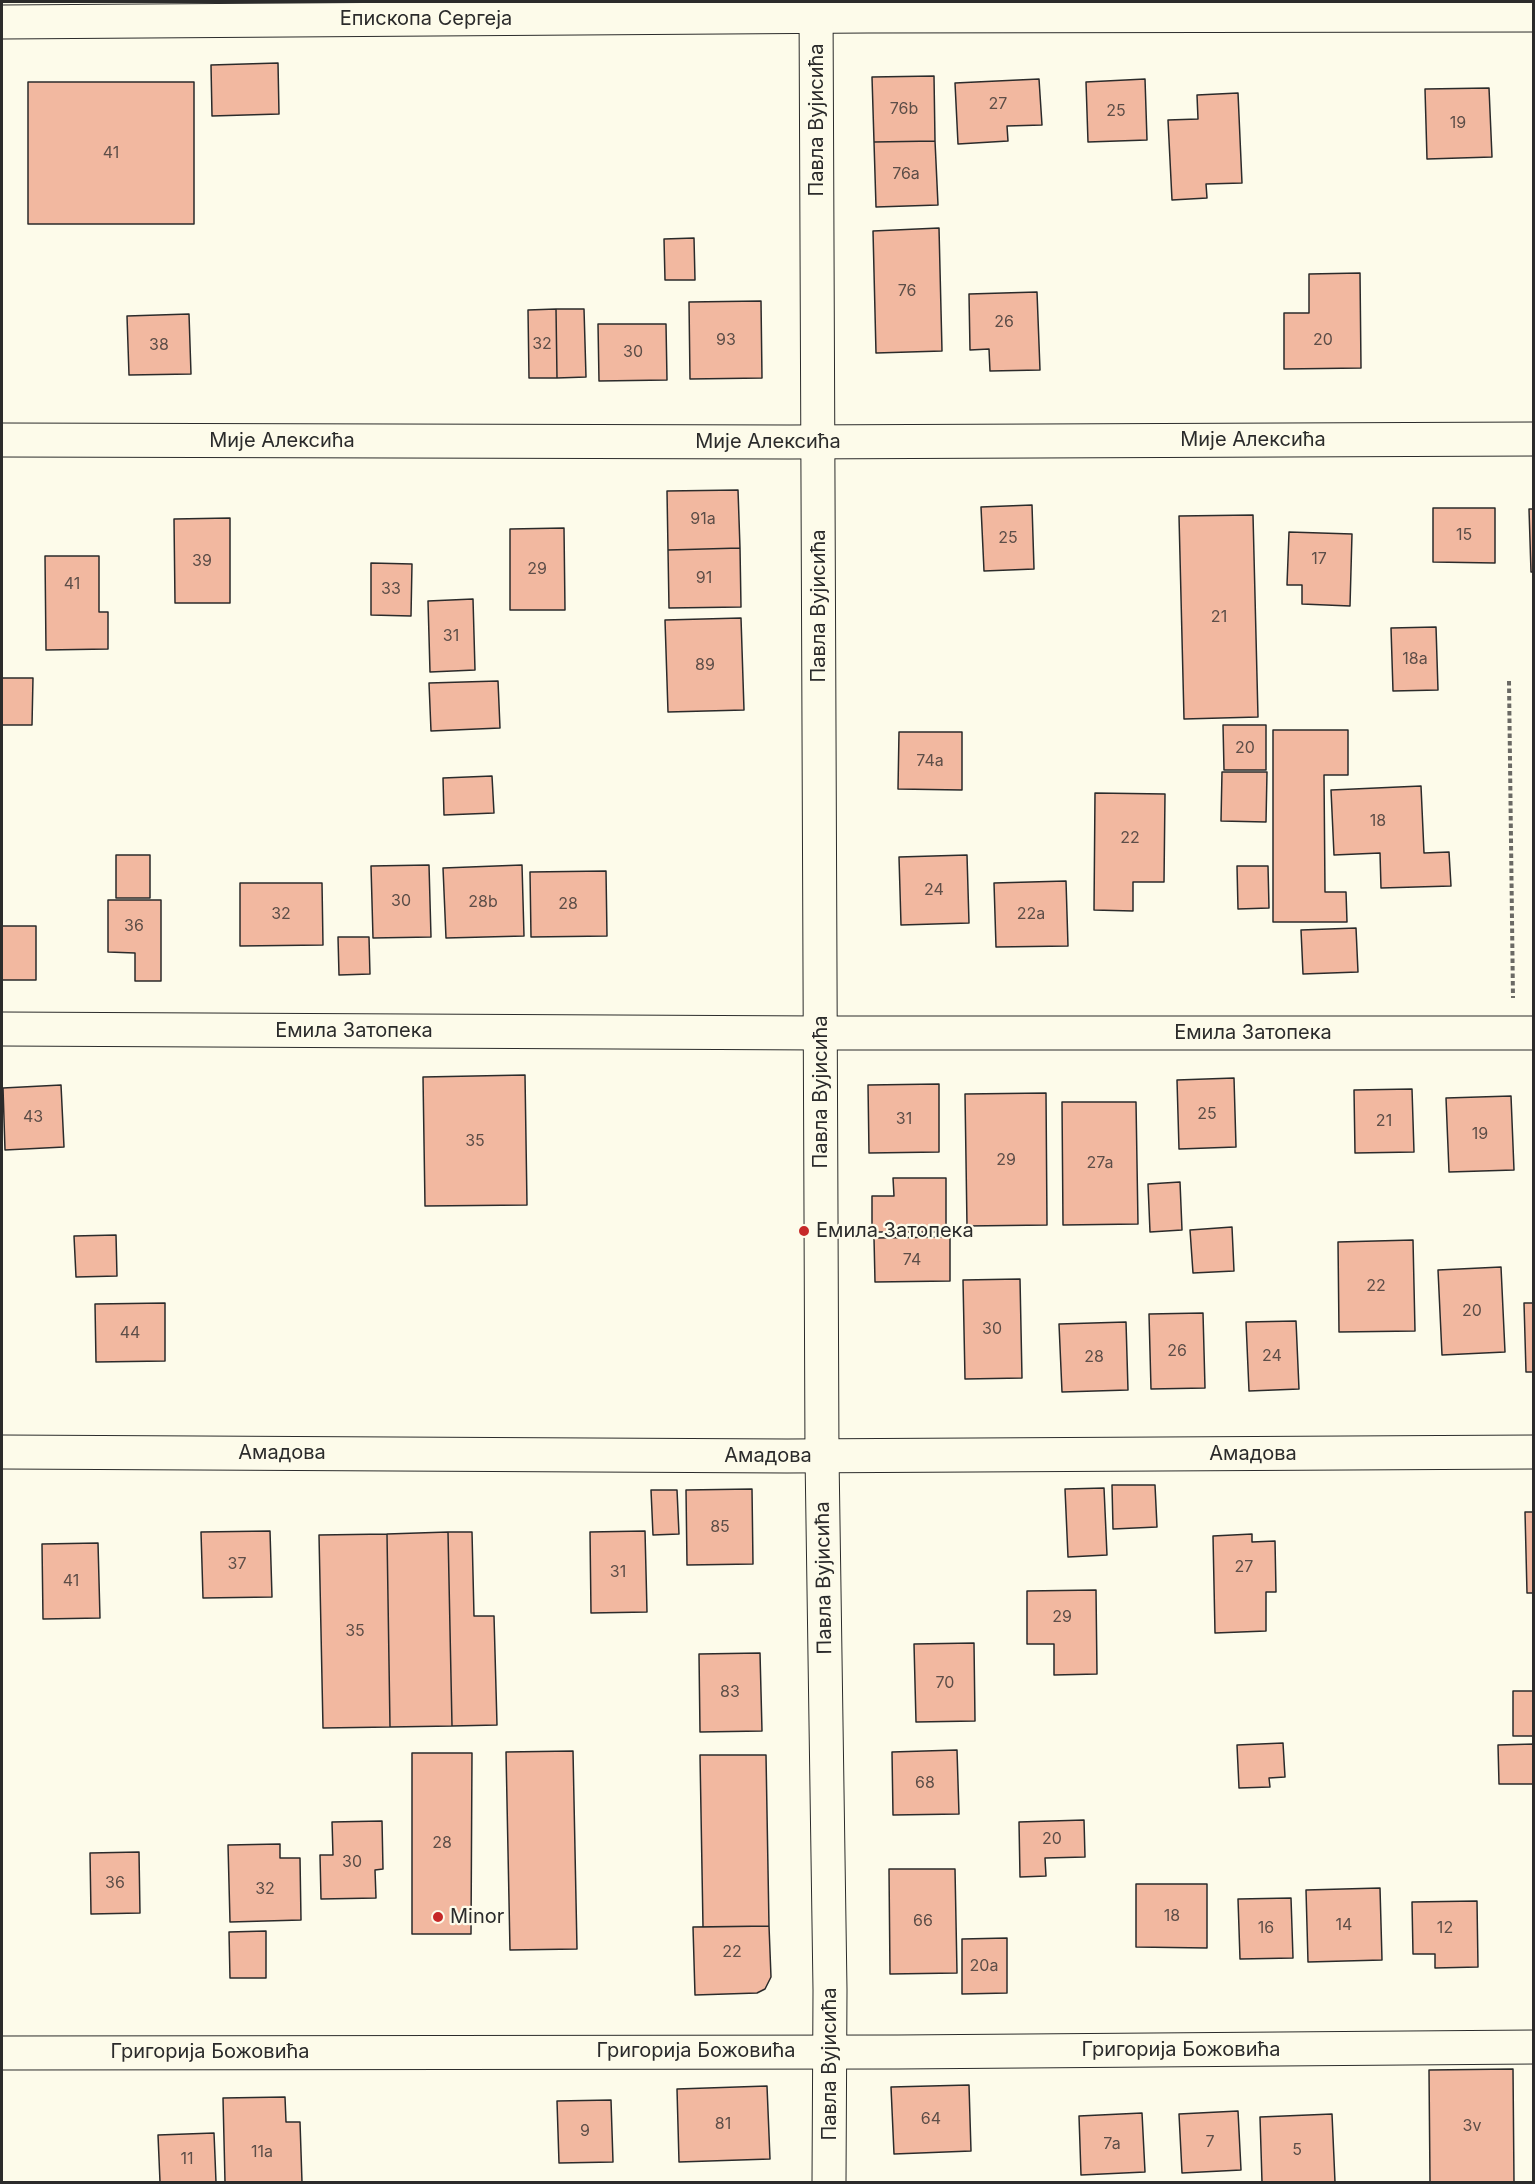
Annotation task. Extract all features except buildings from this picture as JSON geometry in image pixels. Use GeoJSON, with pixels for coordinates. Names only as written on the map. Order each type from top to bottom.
{"type":"FeatureCollection","features":[{"type":"Feature","properties":{"kind":"street","name":"Епископа Сергеја"},"geometry":{"type":"LineString","coordinates":[[2,22],[817,9],[1533,15]]}},
{"type":"Feature","properties":{"kind":"street","name":"Павла Вујисића"},"geometry":{"type":"LineString","coordinates":[[817,9],[822,1456],[830,1990],[829,2182]]}},
{"type":"Feature","properties":{"kind":"street","name":"Мије Алексића"},"geometry":{"type":"LineString","coordinates":[[2,440],[817,442],[1533,439]]}},
{"type":"Feature","properties":{"kind":"street","name":"Емила Затопека"},"geometry":{"type":"LineString","coordinates":[[2,1029],[821,1033],[1523,1033]]}},
{"type":"Feature","properties":{"kind":"street","name":"Амадова"},"geometry":{"type":"LineString","coordinates":[[2,1452],[822,1456],[1533,1452]]}},
{"type":"Feature","properties":{"kind":"street","name":"Григорија Божовића"},"geometry":{"type":"LineString","coordinates":[[2,2053],[1533,2047]]}},
{"type":"Feature","properties":{"kind":"path"},"geometry":{"type":"LineString","coordinates":[[1509,681],[1523,1033]]}},
{"type":"Feature","properties":{"kind":"place","name":"Емила Затопека"},"geometry":{"type":"Point","coordinates":[804,1231]}},
{"type":"Feature","properties":{"kind":"place","name":"Minor"},"geometry":{"type":"Point","coordinates":[438,1917]}}]}
